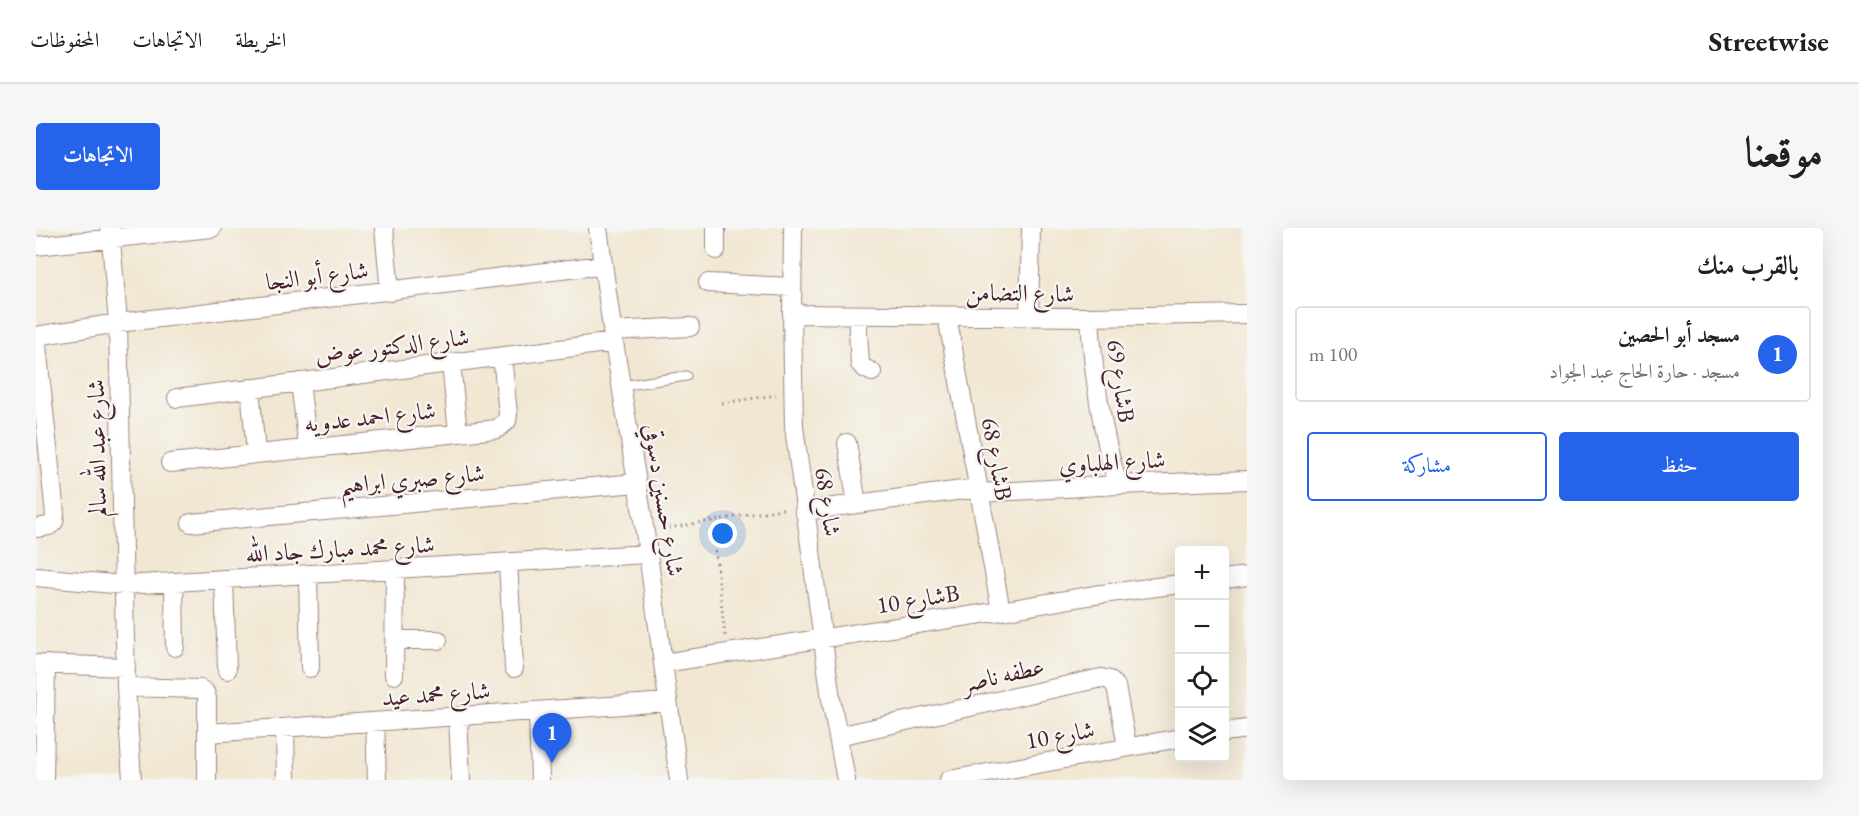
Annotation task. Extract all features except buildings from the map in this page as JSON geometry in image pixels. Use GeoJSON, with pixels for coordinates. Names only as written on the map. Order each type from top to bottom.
{"type":"FeatureCollection","features":[{"type":"Feature","properties":{"kind":"street"},"geometry":{"type":"LineString","coordinates":[[36,246],[110,233],[212,228]]}},
{"type":"Feature","properties":{"kind":"street"},"geometry":{"type":"LineString","coordinates":[[384,228],[390,292]]}},
{"type":"Feature","properties":{"kind":"street","name":"شارع حسنين دسوقي"},"geometry":{"type":"LineString","coordinates":[[598,228],[613,337],[645,532],[679,780]]}},
{"type":"Feature","properties":{"kind":"street"},"geometry":{"type":"LineString","coordinates":[[716,228],[716,250]]}},
{"type":"Feature","properties":{"kind":"street","name":"شارع 68"},"geometry":{"type":"LineString","coordinates":[[794,228],[792,287],[794,427],[823,638],[846,780]]}},
{"type":"Feature","properties":{"kind":"street"},"geometry":{"type":"LineString","coordinates":[[1029,317],[1031,228]]}},
{"type":"Feature","properties":{"kind":"street","name":"شارع عبد الله سالم"},"geometry":{"type":"LineString","coordinates":[[110,233],[118,323],[126,687],[132,780]]}},
{"type":"Feature","properties":{"kind":"street","name":"شارع أبو النجا"},"geometry":{"type":"LineString","coordinates":[[36,336],[118,323],[603,265]]}},
{"type":"Feature","properties":{"kind":"street"},"geometry":{"type":"LineString","coordinates":[[708,283],[792,287]]}},
{"type":"Feature","properties":{"kind":"street","name":"شارع التضامن"},"geometry":{"type":"LineString","coordinates":[[792,314],[1029,317],[1247,314]]}},
{"type":"Feature","properties":{"kind":"street"},"geometry":{"type":"LineString","coordinates":[[857,315],[860,364],[872,372]]}},
{"type":"Feature","properties":{"kind":"street","name":"شارع 68B"},"geometry":{"type":"LineString","coordinates":[[947,316],[1001,611]]}},
{"type":"Feature","properties":{"kind":"street","name":"شارع 69B"},"geometry":{"type":"LineString","coordinates":[[1090,317],[1092,362],[1098,407],[1118,484]]}},
{"type":"Feature","properties":{"kind":"street","name":"شارع الدكتور عوض"},"geometry":{"type":"LineString","coordinates":[[177,398],[502,356],[613,337],[690,327]]}},
{"type":"Feature","properties":{"kind":"street"},"geometry":{"type":"LineString","coordinates":[[36,336],[55,514],[54,522],[49,526],[36,528]]}},
{"type":"Feature","properties":{"kind":"street","name":"شارع احمد عدويه"},"geometry":{"type":"LineString","coordinates":[[170,463],[497,429],[507,421],[502,356]]}},
{"type":"Feature","properties":{"kind":"street"},"geometry":{"type":"LineString","coordinates":[[451,363],[458,433]]}},
{"type":"Feature","properties":{"kind":"street"},"geometry":{"type":"LineString","coordinates":[[300,382],[308,448]]}},
{"type":"Feature","properties":{"kind":"street"},"geometry":{"type":"LineString","coordinates":[[250,388],[256,453]]}},
{"type":"Feature","properties":{"kind":"street","name":"شارع 68"},"geometry":{"type":"LineString","coordinates":[[847,444],[857,504]]}},
{"type":"Feature","properties":{"kind":"street","name":"شارع الهلباوي"},"geometry":{"type":"LineString","coordinates":[[804,508],[979,490],[1247,480]]}},
{"type":"Feature","properties":{"kind":"street","name":"شارع صبري ابراهيم"},"geometry":{"type":"LineString","coordinates":[[191,523],[637,483]]}},
{"type":"Feature","properties":{"kind":"street","name":"شارع محمد مبارك جاد الله"},"geometry":{"type":"LineString","coordinates":[[36,577],[124,585],[647,554]]}},
{"type":"Feature","properties":{"kind":"street"},"geometry":{"type":"LineString","coordinates":[[508,563],[514,668]]}},
{"type":"Feature","properties":{"kind":"street"},"geometry":{"type":"LineString","coordinates":[[394,675],[395,570]]}},
{"type":"Feature","properties":{"kind":"street"},"geometry":{"type":"LineString","coordinates":[[308,574],[310,668]]}},
{"type":"Feature","properties":{"kind":"street"},"geometry":{"type":"LineString","coordinates":[[1229,578],[1247,576]]}},
{"type":"Feature","properties":{"kind":"street"},"geometry":{"type":"LineString","coordinates":[[224,580],[227,670]]}},
{"type":"Feature","properties":{"kind":"street"},"geometry":{"type":"LineString","coordinates":[[174,582],[175,647]]}},
{"type":"Feature","properties":{"kind":"street","name":"شارع 10B"},"geometry":{"type":"LineString","coordinates":[[663,663],[1104,593],[1175,584]]}},
{"type":"Feature","properties":{"kind":"street"},"geometry":{"type":"LineString","coordinates":[[395,640],[438,640]]}},
{"type":"Feature","properties":{"kind":"street"},"geometry":{"type":"LineString","coordinates":[[44,780],[41,664],[126,667]]}},
{"type":"Feature","properties":{"kind":"street","name":"عطفه ناصر"},"geometry":{"type":"LineString","coordinates":[[838,736],[1101,678],[1109,680],[1116,686],[1127,747]]}},
{"type":"Feature","properties":{"kind":"street"},"geometry":{"type":"LineString","coordinates":[[126,687],[200,689],[205,692],[207,698],[207,780]]}},
{"type":"Feature","properties":{"kind":"street","name":"شارع محمد عيد"},"geometry":{"type":"LineString","coordinates":[[207,734],[668,702]]}},
{"type":"Feature","properties":{"kind":"street"},"geometry":{"type":"LineString","coordinates":[[538,711],[540,780]]}},
{"type":"Feature","properties":{"kind":"street"},"geometry":{"type":"LineString","coordinates":[[458,716],[461,780]]}},
{"type":"Feature","properties":{"kind":"street"},"geometry":{"type":"LineString","coordinates":[[375,722],[377,780]]}},
{"type":"Feature","properties":{"kind":"street"},"geometry":{"type":"LineString","coordinates":[[285,728],[286,780]]}},
{"type":"Feature","properties":{"kind":"street"},"geometry":{"type":"LineString","coordinates":[[1229,731],[1247,729]]}},
{"type":"Feature","properties":{"kind":"street","name":"شارع 10"},"geometry":{"type":"LineString","coordinates":[[949,780],[1175,739]]}},
{"type":"Feature","properties":{"kind":"lane"},"geometry":{"type":"LineString","coordinates":[[621,386],[686,376]]}},
{"type":"Feature","properties":{"kind":"path"},"geometry":{"type":"LineString","coordinates":[[722,403],[793,393]]}},
{"type":"Feature","properties":{"kind":"path"},"geometry":{"type":"LineString","coordinates":[[645,532],[712,520],[804,508]]}},
{"type":"Feature","properties":{"kind":"path"},"geometry":{"type":"LineString","coordinates":[[712,520],[727,653]]}},
{"type":"Feature","properties":{"kind":"place","name":"مسجد أبو الحصين"},"geometry":{"type":"Point","coordinates":[552,763]}}]}
